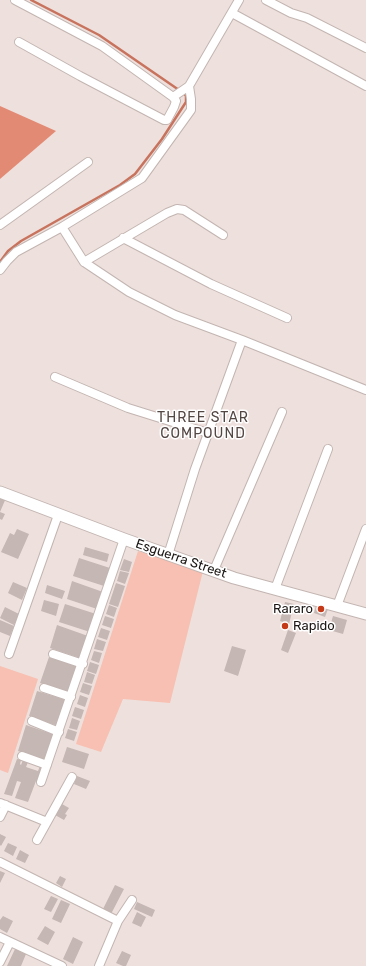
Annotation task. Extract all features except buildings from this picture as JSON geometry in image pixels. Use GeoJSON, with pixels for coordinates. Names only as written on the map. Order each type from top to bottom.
{"type":"FeatureCollection","features":[{"type":"Feature","properties":{"kind":"main road","name":"Esguerra Street"},"geometry":{"type":"LineString","coordinates":[[0,492],[168,555],[275,589],[366,614]]}},
{"type":"Feature","properties":{"kind":"street"},"geometry":{"type":"LineString","coordinates":[[15,0],[102,46],[173,97],[176,101],[174,107],[167,120],[164,120],[19,42]]}},
{"type":"Feature","properties":{"kind":"street"},"geometry":{"type":"LineString","coordinates":[[173,97],[189,86],[232,13],[238,0]]}},
{"type":"Feature","properties":{"kind":"street"},"geometry":{"type":"LineString","coordinates":[[266,0],[291,13],[307,18],[366,48]]}},
{"type":"Feature","properties":{"kind":"street"},"geometry":{"type":"LineString","coordinates":[[232,13],[366,86]]}},
{"type":"Feature","properties":{"kind":"street"},"geometry":{"type":"LineString","coordinates":[[0,270],[16,252],[62,227],[142,178],[191,110],[189,86]]}},
{"type":"Feature","properties":{"kind":"street"},"geometry":{"type":"LineString","coordinates":[[0,225],[88,162]]}},
{"type":"Feature","properties":{"kind":"street"},"geometry":{"type":"LineString","coordinates":[[84,262],[123,238],[167,213],[177,209],[184,210],[223,235]]}},
{"type":"Feature","properties":{"kind":"street"},"geometry":{"type":"LineString","coordinates":[[62,227],[84,262],[129,292],[175,315],[242,340],[366,390]]}},
{"type":"Feature","properties":{"kind":"street"},"geometry":{"type":"LineString","coordinates":[[123,238],[211,284],[286,318]]}},
{"type":"Feature","properties":{"kind":"street"},"geometry":{"type":"LineString","coordinates":[[168,555],[195,469],[242,340]]}},
{"type":"Feature","properties":{"kind":"street"},"geometry":{"type":"LineString","coordinates":[[54,377],[128,408],[208,433]]}},
{"type":"Feature","properties":{"kind":"street"},"geometry":{"type":"LineString","coordinates":[[214,570],[282,412]]}},
{"type":"Feature","properties":{"kind":"street"},"geometry":{"type":"LineString","coordinates":[[275,589],[328,449]]}},
{"type":"Feature","properties":{"kind":"street"},"geometry":{"type":"LineString","coordinates":[[9,654],[58,515]]}},
{"type":"Feature","properties":{"kind":"street"},"geometry":{"type":"LineString","coordinates":[[337,606],[366,529]]}},
{"type":"Feature","properties":{"kind":"street"},"geometry":{"type":"LineString","coordinates":[[41,782],[83,664],[124,539]]}},
{"type":"Feature","properties":{"kind":"street"},"geometry":{"type":"LineString","coordinates":[[53,654],[83,664]]}},
{"type":"Feature","properties":{"kind":"street"},"geometry":{"type":"LineString","coordinates":[[44,688],[71,697]]}},
{"type":"Feature","properties":{"kind":"street"},"geometry":{"type":"LineString","coordinates":[[32,720],[59,732]]}},
{"type":"Feature","properties":{"kind":"street"},"geometry":{"type":"LineString","coordinates":[[22,756],[47,765]]}},
{"type":"Feature","properties":{"kind":"street"},"geometry":{"type":"LineString","coordinates":[[37,840],[72,777]]}},
{"type":"Feature","properties":{"kind":"street"},"geometry":{"type":"LineString","coordinates":[[0,817],[3,804],[47,822]]}},
{"type":"Feature","properties":{"kind":"street"},"geometry":{"type":"LineString","coordinates":[[0,862],[118,921]]}},
{"type":"Feature","properties":{"kind":"street"},"geometry":{"type":"LineString","coordinates":[[99,966],[118,921],[132,900]]}},
{"type":"Feature","properties":{"kind":"street"},"geometry":{"type":"LineString","coordinates":[[0,937],[62,966]]}},
{"type":"Feature","properties":{"kind":"street"},"geometry":{"type":"LineString","coordinates":[[0,962],[10,942]]}},
{"type":"Feature","properties":{"kind":"shaded area"},"geometry":{"type":"Polygon","coordinates":[[[0,106],[56,131],[0,179],[0,106]]]}},
{"type":"Feature","properties":{"kind":"shaded area"},"geometry":{"type":"Polygon","coordinates":[[[138,551],[203,571],[170,703],[123,699],[101,752],[76,744],[138,551]]]}},
{"type":"Feature","properties":{"kind":"shaded area"},"geometry":{"type":"Polygon","coordinates":[[[0,666],[38,679],[8,773],[0,770],[0,666]]]}},
{"type":"Feature","properties":{"kind":"waterway"},"geometry":{"type":"LineString","coordinates":[[31,0],[99,35],[179,90]]}},
{"type":"Feature","properties":{"kind":"waterway"},"geometry":{"type":"LineString","coordinates":[[0,262],[8,251],[21,241],[120,185],[135,174],[162,139],[186,102],[186,96],[184,93]]}},
{"type":"Feature","properties":{"kind":"place","name":"Rararo"},"geometry":{"type":"Point","coordinates":[321,609]}},
{"type":"Feature","properties":{"kind":"place","name":"Rapido"},"geometry":{"type":"Point","coordinates":[285,626]}},
{"type":"Feature","properties":{"kind":"district","name":"THREE STAR COMPOUND"},"geometry":{"type":"Point","coordinates":[203,426]}}]}
